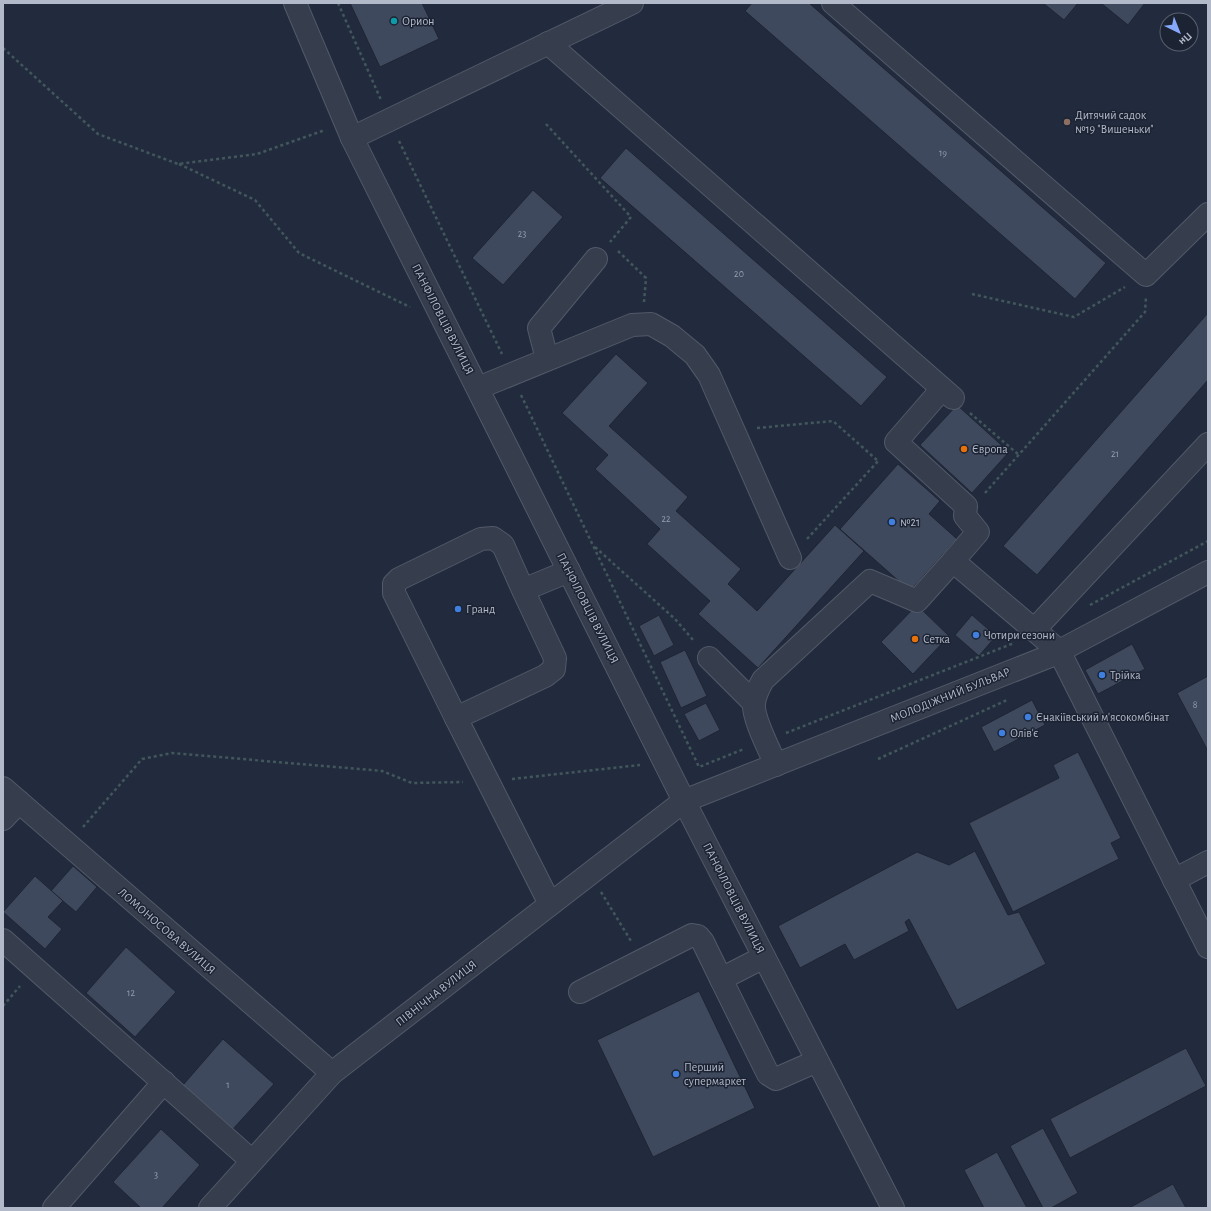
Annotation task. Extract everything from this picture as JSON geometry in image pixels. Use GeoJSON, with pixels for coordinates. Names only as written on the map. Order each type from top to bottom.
{"type":"FeatureCollection","features":[{"type":"Feature","properties":{"kind":"street","name":"ПАНФІЛОВЦІВ ВУЛИЦЯ"},"geometry":{"type":"LineString","coordinates":[[295,3],[349,130],[684,801],[893,1208]]}},
{"type":"Feature","properties":{"kind":"street"},"geometry":{"type":"LineString","coordinates":[[349,130],[548,43],[632,3]]}},
{"type":"Feature","properties":{"kind":"street"},"geometry":{"type":"LineString","coordinates":[[833,3],[1146,275],[1208,214]]}},
{"type":"Feature","properties":{"kind":"street"},"geometry":{"type":"LineString","coordinates":[[548,43],[948,393],[896,442],[966,506],[965,516],[978,532],[917,600],[870,581],[763,680],[757,690],[754,703],[754,714],[776,764]]}},
{"type":"Feature","properties":{"kind":"street"},"geometry":{"type":"LineString","coordinates":[[547,360],[539,328],[596,259]]}},
{"type":"Feature","properties":{"kind":"street"},"geometry":{"type":"LineString","coordinates":[[478,388],[632,324],[650,324],[672,336],[695,355],[709,375],[790,558]]}},
{"type":"Feature","properties":{"kind":"street"},"geometry":{"type":"LineString","coordinates":[[1036,632],[1208,444]]}},
{"type":"Feature","properties":{"kind":"street"},"geometry":{"type":"LineString","coordinates":[[456,718],[545,676],[554,669],[555,658],[524,590],[503,545],[493,538],[481,539],[399,579],[394,584],[394,593],[456,718],[488,782],[550,904]]}},
{"type":"Feature","properties":{"kind":"street"},"geometry":{"type":"LineString","coordinates":[[953,561],[1059,651],[1208,947]]}},
{"type":"Feature","properties":{"kind":"street"},"geometry":{"type":"LineString","coordinates":[[524,590],[569,571]]}},
{"type":"Feature","properties":{"kind":"street","name":"МОЛОДІЖНИЙ БУЛЬВАР"},"geometry":{"type":"LineString","coordinates":[[684,801],[1050,656],[1208,572]]}},
{"type":"Feature","properties":{"kind":"street"},"geometry":{"type":"LineString","coordinates":[[709,658],[754,703]]}},
{"type":"Feature","properties":{"kind":"street"},"geometry":{"type":"LineString","coordinates":[[3,819],[11,795]]}},
{"type":"Feature","properties":{"kind":"street","name":"ЛОМОНОСОВА ВУЛИЦЯ"},"geometry":{"type":"LineString","coordinates":[[11,795],[332,1073]]}},
{"type":"Feature","properties":{"kind":"street","name":"ПІВНІЧНА ВУЛИЦЯ"},"geometry":{"type":"LineString","coordinates":[[210,1208],[332,1073],[684,801]]}},
{"type":"Feature","properties":{"kind":"street"},"geometry":{"type":"LineString","coordinates":[[1174,880],[1208,862]]}},
{"type":"Feature","properties":{"kind":"street"},"geometry":{"type":"LineString","coordinates":[[580,992],[692,935],[698,936],[703,942],[768,1074],[776,1079],[817,1061]]}},
{"type":"Feature","properties":{"kind":"street"},"geometry":{"type":"LineString","coordinates":[[3,940],[252,1161]]}},
{"type":"Feature","properties":{"kind":"street"},"geometry":{"type":"LineString","coordinates":[[721,979],[764,957]]}},
{"type":"Feature","properties":{"kind":"street"},"geometry":{"type":"LineString","coordinates":[[54,1208],[164,1082]]}},
{"type":"Feature","properties":{"kind":"path"},"geometry":{"type":"LineString","coordinates":[[3,48],[98,134],[178,164],[255,200],[299,253],[410,307]]}},
{"type":"Feature","properties":{"kind":"path"},"geometry":{"type":"LineString","coordinates":[[546,124],[631,217],[596,259]]}},
{"type":"Feature","properties":{"kind":"path"},"geometry":{"type":"LineString","coordinates":[[178,164],[257,154],[349,130]]}},
{"type":"Feature","properties":{"kind":"path"},"geometry":{"type":"LineString","coordinates":[[610,242],[646,278],[642,324]]}},
{"type":"Feature","properties":{"kind":"path"},"geometry":{"type":"LineString","coordinates":[[972,294],[1074,317],[1146,275]]}},
{"type":"Feature","properties":{"kind":"path"},"geometry":{"type":"LineString","coordinates":[[965,516],[1146,312],[1146,275]]}},
{"type":"Feature","properties":{"kind":"path"},"geometry":{"type":"LineString","coordinates":[[948,393],[1019,455]]}},
{"type":"Feature","properties":{"kind":"path"},"geometry":{"type":"LineString","coordinates":[[733,430],[833,421],[878,461]]}},
{"type":"Feature","properties":{"kind":"path"},"geometry":{"type":"LineString","coordinates":[[790,558],[896,442]]}},
{"type":"Feature","properties":{"kind":"path"},"geometry":{"type":"LineString","coordinates":[[1086,608],[1208,541]]}},
{"type":"Feature","properties":{"kind":"path"},"geometry":{"type":"LineString","coordinates":[[593,545],[675,619],[709,658]]}},
{"type":"Feature","properties":{"kind":"path"},"geometry":{"type":"LineString","coordinates":[[699,767],[1036,632]]}},
{"type":"Feature","properties":{"kind":"path"},"geometry":{"type":"LineString","coordinates":[[68,844],[142,759],[172,753],[382,771],[412,783],[488,782],[665,762]]}},
{"type":"Feature","properties":{"kind":"path"},"geometry":{"type":"LineString","coordinates":[[590,873],[643,960]]}},
{"type":"Feature","properties":{"kind":"building","name":"Орион"},"geometry":{"type":"Polygon","coordinates":[[[350,3],[422,3],[439,39],[380,67],[350,3]]]}},
{"type":"Feature","properties":{"kind":"building"},"geometry":{"type":"Polygon","coordinates":[[[752,3],[809,3],[1106,263],[1075,299],[745,11],[752,3]]]}},
{"type":"Feature","properties":{"kind":"building"},"geometry":{"type":"Polygon","coordinates":[[[1043,3],[1078,3],[1064,20],[1043,3]]]}},
{"type":"Feature","properties":{"kind":"building"},"geometry":{"type":"Polygon","coordinates":[[[1101,3],[1145,3],[1128,25],[1101,3]]]}},
{"type":"Feature","properties":{"kind":"building"},"geometry":{"type":"Polygon","coordinates":[[[626,148],[887,377],[861,406],[600,178],[626,148]]]}},
{"type":"Feature","properties":{"kind":"building"},"geometry":{"type":"Polygon","coordinates":[[[533,190],[563,217],[503,285],[472,258],[533,190]]]}},
{"type":"Feature","properties":{"kind":"building"},"geometry":{"type":"Polygon","coordinates":[[[1208,313],[1208,380],[1037,575],[1003,546],[1208,313]]]}},
{"type":"Feature","properties":{"kind":"building"},"geometry":{"type":"Polygon","coordinates":[[[616,354],[648,383],[609,426],[688,497],[676,511],[741,569],[728,584],[757,611],[835,525],[864,551],[758,668],[698,614],[710,601],[647,544],[660,529],[595,469],[608,455],[562,413],[616,354]]]}},
{"type":"Feature","properties":{"kind":"building","name":"Європа"},"geometry":{"type":"Polygon","coordinates":[[[957,405],[1009,452],[972,493],[920,445],[957,405]]]}},
{"type":"Feature","properties":{"kind":"building","name":"№21"},"geometry":{"type":"Polygon","coordinates":[[[898,464],[940,501],[929,514],[957,539],[910,591],[840,529],[898,464]]]}},
{"type":"Feature","properties":{"kind":"building","name":"Сетка"},"geometry":{"type":"Polygon","coordinates":[[[917,605],[949,636],[913,674],[881,642],[917,605]]]}},
{"type":"Feature","properties":{"kind":"building"},"geometry":{"type":"Polygon","coordinates":[[[659,615],[674,645],[654,656],[639,626],[659,615]]]}},
{"type":"Feature","properties":{"kind":"building","name":"Чотири сезони"},"geometry":{"type":"Polygon","coordinates":[[[972,615],[996,636],[979,656],[955,635],[972,615]]]}},
{"type":"Feature","properties":{"kind":"building"},"geometry":{"type":"Polygon","coordinates":[[[1132,644],[1145,669],[1098,694],[1085,670],[1132,644]]]}},
{"type":"Feature","properties":{"kind":"building"},"geometry":{"type":"Polygon","coordinates":[[[685,650],[707,696],[681,708],[660,662],[685,650]]]}},
{"type":"Feature","properties":{"kind":"building"},"geometry":{"type":"Polygon","coordinates":[[[1208,676],[1208,751],[1177,693],[1208,676]]]}},
{"type":"Feature","properties":{"kind":"building"},"geometry":{"type":"Polygon","coordinates":[[[1032,700],[1045,725],[994,752],[981,727],[1032,700]]]}},
{"type":"Feature","properties":{"kind":"building"},"geometry":{"type":"Polygon","coordinates":[[[706,703],[720,730],[699,741],[684,714],[706,703]]]}},
{"type":"Feature","properties":{"kind":"building"},"geometry":{"type":"Polygon","coordinates":[[[1078,752],[1121,838],[1111,843],[1119,859],[1013,912],[969,823],[1059,778],[1053,765],[1078,752]]]}},
{"type":"Feature","properties":{"kind":"building"},"geometry":{"type":"Polygon","coordinates":[[[975,851],[1008,915],[1019,912],[1046,964],[957,1010],[909,919],[905,922],[909,931],[854,960],[845,944],[800,968],[778,926],[917,852],[949,865],[975,851]]]}},
{"type":"Feature","properties":{"kind":"building"},"geometry":{"type":"Polygon","coordinates":[[[73,866],[97,887],[76,912],[51,891],[73,866]]]}},
{"type":"Feature","properties":{"kind":"building"},"geometry":{"type":"Polygon","coordinates":[[[35,876],[63,901],[48,917],[62,929],[45,949],[3,912],[35,876]]]}},
{"type":"Feature","properties":{"kind":"building"},"geometry":{"type":"Polygon","coordinates":[[[126,947],[176,992],[135,1037],[86,993],[126,947]]]}},
{"type":"Feature","properties":{"kind":"building","name":"Перший супермаркет"},"geometry":{"type":"Polygon","coordinates":[[[699,991],[755,1108],[653,1157],[597,1040],[699,991]]]}},
{"type":"Feature","properties":{"kind":"building"},"geometry":{"type":"Polygon","coordinates":[[[223,1039],[274,1084],[233,1129],[183,1085],[223,1039]]]}},
{"type":"Feature","properties":{"kind":"building"},"geometry":{"type":"Polygon","coordinates":[[[1186,1048],[1206,1086],[1070,1158],[1050,1119],[1186,1048]]]}},
{"type":"Feature","properties":{"kind":"building"},"geometry":{"type":"Polygon","coordinates":[[[1043,1128],[1078,1193],[1051,1208],[1043,1208],[1010,1146],[1043,1128]]]}},
{"type":"Feature","properties":{"kind":"building"},"geometry":{"type":"Polygon","coordinates":[[[161,1129],[200,1165],[162,1208],[141,1208],[113,1182],[161,1129]]]}},
{"type":"Feature","properties":{"kind":"building"},"geometry":{"type":"Polygon","coordinates":[[[997,1152],[1027,1208],[984,1208],[964,1170],[997,1152]]]}},
{"type":"Feature","properties":{"kind":"building"},"geometry":{"type":"Polygon","coordinates":[[[1173,1184],[1186,1208],[1129,1208],[1173,1184]]]}},
{"type":"Feature","properties":{"kind":"place","name":"Орион"},"geometry":{"type":"Point","coordinates":[394,21]}},
{"type":"Feature","properties":{"kind":"place","name":"Дитячий садок №19 \"Вишеньки\""},"geometry":{"type":"Point","coordinates":[1067,122]}},
{"type":"Feature","properties":{"kind":"place","name":"Європа"},"geometry":{"type":"Point","coordinates":[964,449]}},
{"type":"Feature","properties":{"kind":"place","name":"№21"},"geometry":{"type":"Point","coordinates":[892,522]}},
{"type":"Feature","properties":{"kind":"place","name":"Гранд"},"geometry":{"type":"Point","coordinates":[458,609]}},
{"type":"Feature","properties":{"kind":"place","name":"Чотири сезони"},"geometry":{"type":"Point","coordinates":[976,635]}},
{"type":"Feature","properties":{"kind":"place","name":"Сетка"},"geometry":{"type":"Point","coordinates":[915,639]}},
{"type":"Feature","properties":{"kind":"place","name":"Трійка"},"geometry":{"type":"Point","coordinates":[1102,675]}},
{"type":"Feature","properties":{"kind":"place","name":"Єнакіївський м'ясокомбінат"},"geometry":{"type":"Point","coordinates":[1028,717]}},
{"type":"Feature","properties":{"kind":"place","name":"Олів'є"},"geometry":{"type":"Point","coordinates":[1002,733]}},
{"type":"Feature","properties":{"kind":"place","name":"Перший супермаркет"},"geometry":{"type":"Point","coordinates":[676,1074]}}]}
